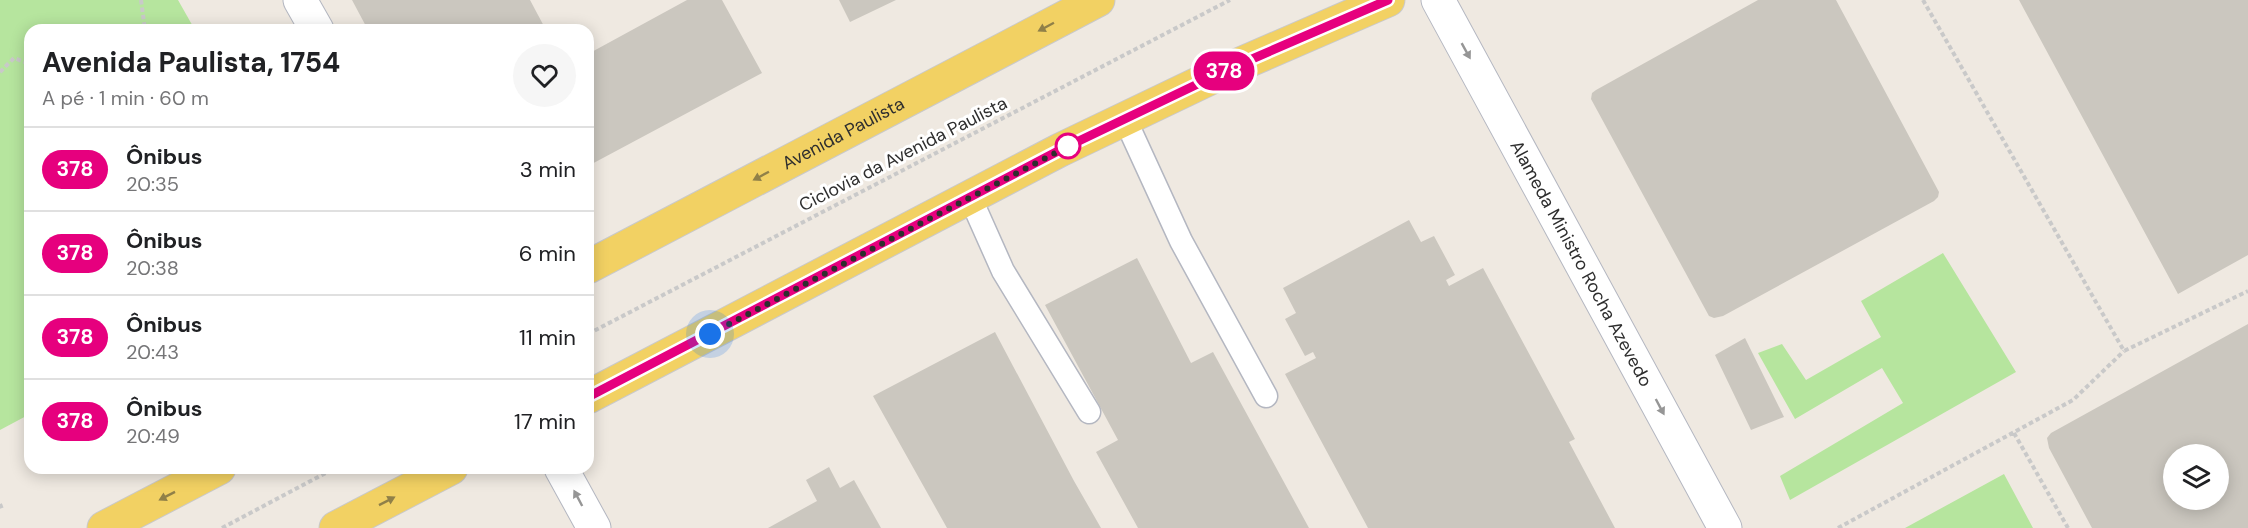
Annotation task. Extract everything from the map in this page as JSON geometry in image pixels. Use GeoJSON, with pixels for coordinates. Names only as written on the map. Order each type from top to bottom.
{"type":"FeatureCollection","features":[{"type":"Feature","properties":{"kind":"main road","name":"Avenida Paulista"},"geometry":{"type":"LineString","coordinates":[[594,264],[1096,0]]}},
{"type":"Feature","properties":{"kind":"main road"},"geometry":{"type":"LineString","coordinates":[[594,394],[1060,150],[1229,69],[1388,0]]}},
{"type":"Feature","properties":{"kind":"main road"},"geometry":{"type":"LineString","coordinates":[[104,528],[208,474]]}},
{"type":"Feature","properties":{"kind":"main road"},"geometry":{"type":"LineString","coordinates":[[336,528],[440,474]]}},
{"type":"Feature","properties":{"kind":"street"},"geometry":{"type":"LineString","coordinates":[[300,0],[314,24]]}},
{"type":"Feature","properties":{"kind":"street","name":"Alameda Ministro Rocha Azevedo"},"geometry":{"type":"LineString","coordinates":[[1438,0],[1725,528]]}},
{"type":"Feature","properties":{"kind":"street"},"geometry":{"type":"LineString","coordinates":[[564,474],[594,528]]}},
{"type":"Feature","properties":{"kind":"lane"},"geometry":{"type":"LineString","coordinates":[[1125,119],[1181,241],[1266,396]]}},
{"type":"Feature","properties":{"kind":"lane"},"geometry":{"type":"LineString","coordinates":[[970,197],[1003,271],[1089,412]]}},
{"type":"Feature","properties":{"kind":"path"},"geometry":{"type":"LineString","coordinates":[[141,0],[144,24]]}},
{"type":"Feature","properties":{"kind":"path","name":"Ciclovia da Avenida Paulista"},"geometry":{"type":"LineString","coordinates":[[594,331],[1230,0]]}},
{"type":"Feature","properties":{"kind":"path"},"geometry":{"type":"LineString","coordinates":[[1923,0],[2124,351]]}},
{"type":"Feature","properties":{"kind":"path"},"geometry":{"type":"LineString","coordinates":[[0,72],[14,58],[24,62]]}},
{"type":"Feature","properties":{"kind":"path"},"geometry":{"type":"LineString","coordinates":[[1838,528],[2073,399],[2124,351],[2248,291]]}},
{"type":"Feature","properties":{"kind":"path"},"geometry":{"type":"LineString","coordinates":[[2014,433],[2068,528]]}},
{"type":"Feature","properties":{"kind":"path"},"geometry":{"type":"LineString","coordinates":[[222,528],[324,474]]}},
{"type":"Feature","properties":{"kind":"path"},"geometry":{"type":"LineString","coordinates":[[0,504],[3,509]]}},
{"type":"Feature","properties":{"kind":"green space"},"geometry":{"type":"Polygon","coordinates":[[[0,0],[178,0],[192,24],[24,24],[24,417],[0,430],[0,0]]]}},
{"type":"Feature","properties":{"kind":"green space"},"geometry":{"type":"Polygon","coordinates":[[[1943,253],[2016,372],[1790,500],[1780,476],[1903,403],[1882,368],[1795,419],[1758,353],[1782,344],[1806,380],[1881,337],[1861,301],[1943,253]]]}},
{"type":"Feature","properties":{"kind":"green space"},"geometry":{"type":"Polygon","coordinates":[[[2004,474],[2033,528],[1905,528],[2004,474]]]}},
{"type":"Feature","properties":{"kind":"building"},"geometry":{"type":"Polygon","coordinates":[[[352,0],[530,0],[543,24],[365,24],[352,0]]]}},
{"type":"Feature","properties":{"kind":"building"},"geometry":{"type":"Polygon","coordinates":[[[687,0],[722,0],[762,73],[594,163],[594,51],[687,0]]]}},
{"type":"Feature","properties":{"kind":"building"},"geometry":{"type":"Polygon","coordinates":[[[839,0],[896,0],[850,22],[839,0]]]}},
{"type":"Feature","properties":{"kind":"building"},"geometry":{"type":"Polygon","coordinates":[[[1758,0],[1836,0],[1939,192],[1934,201],[1723,316],[1714,318],[1709,316],[1591,99],[1592,93],[1596,90],[1758,0]]]}},
{"type":"Feature","properties":{"kind":"building"},"geometry":{"type":"Polygon","coordinates":[[[2019,0],[2248,0],[2248,255],[2178,294],[2019,0]]]}},
{"type":"Feature","properties":{"kind":"building"},"geometry":{"type":"Polygon","coordinates":[[[1409,220],[1421,242],[1434,236],[1455,275],[1446,280],[1449,286],[1483,268],[1575,439],[1569,442],[1615,528],[1368,528],[1285,374],[1316,358],[1313,352],[1305,356],[1285,319],[1296,313],[1283,288],[1409,220]]]}},
{"type":"Feature","properties":{"kind":"building"},"geometry":{"type":"Polygon","coordinates":[[[1137,258],[1191,363],[1213,352],[1309,528],[1138,528],[1096,452],[1118,440],[1045,305],[1137,258]]]}},
{"type":"Feature","properties":{"kind":"building"},"geometry":{"type":"Polygon","coordinates":[[[2248,324],[2248,528],[2092,528],[2049,448],[2047,438],[2051,433],[2248,324]]]}},
{"type":"Feature","properties":{"kind":"building"},"geometry":{"type":"Polygon","coordinates":[[[995,332],[1101,528],[947,528],[873,396],[995,332]]]}},
{"type":"Feature","properties":{"kind":"building"},"geometry":{"type":"Polygon","coordinates":[[[1745,338],[1784,417],[1751,430],[1715,355],[1745,338]]]}},
{"type":"Feature","properties":{"kind":"building"},"geometry":{"type":"Polygon","coordinates":[[[829,467],[840,488],[854,480],[881,528],[768,528],[817,501],[806,480],[829,467]]]}},
{"type":"Feature","properties":{"kind":"bus line","name":"378"},"geometry":{"type":"LineString","coordinates":[[594,394],[1060,150],[1229,69],[1388,0]]}},
{"type":"Feature","properties":{"kind":"route"},"geometry":{"type":"LineString","coordinates":[[710,334],[1076,142],[1068,146]]}}]}
